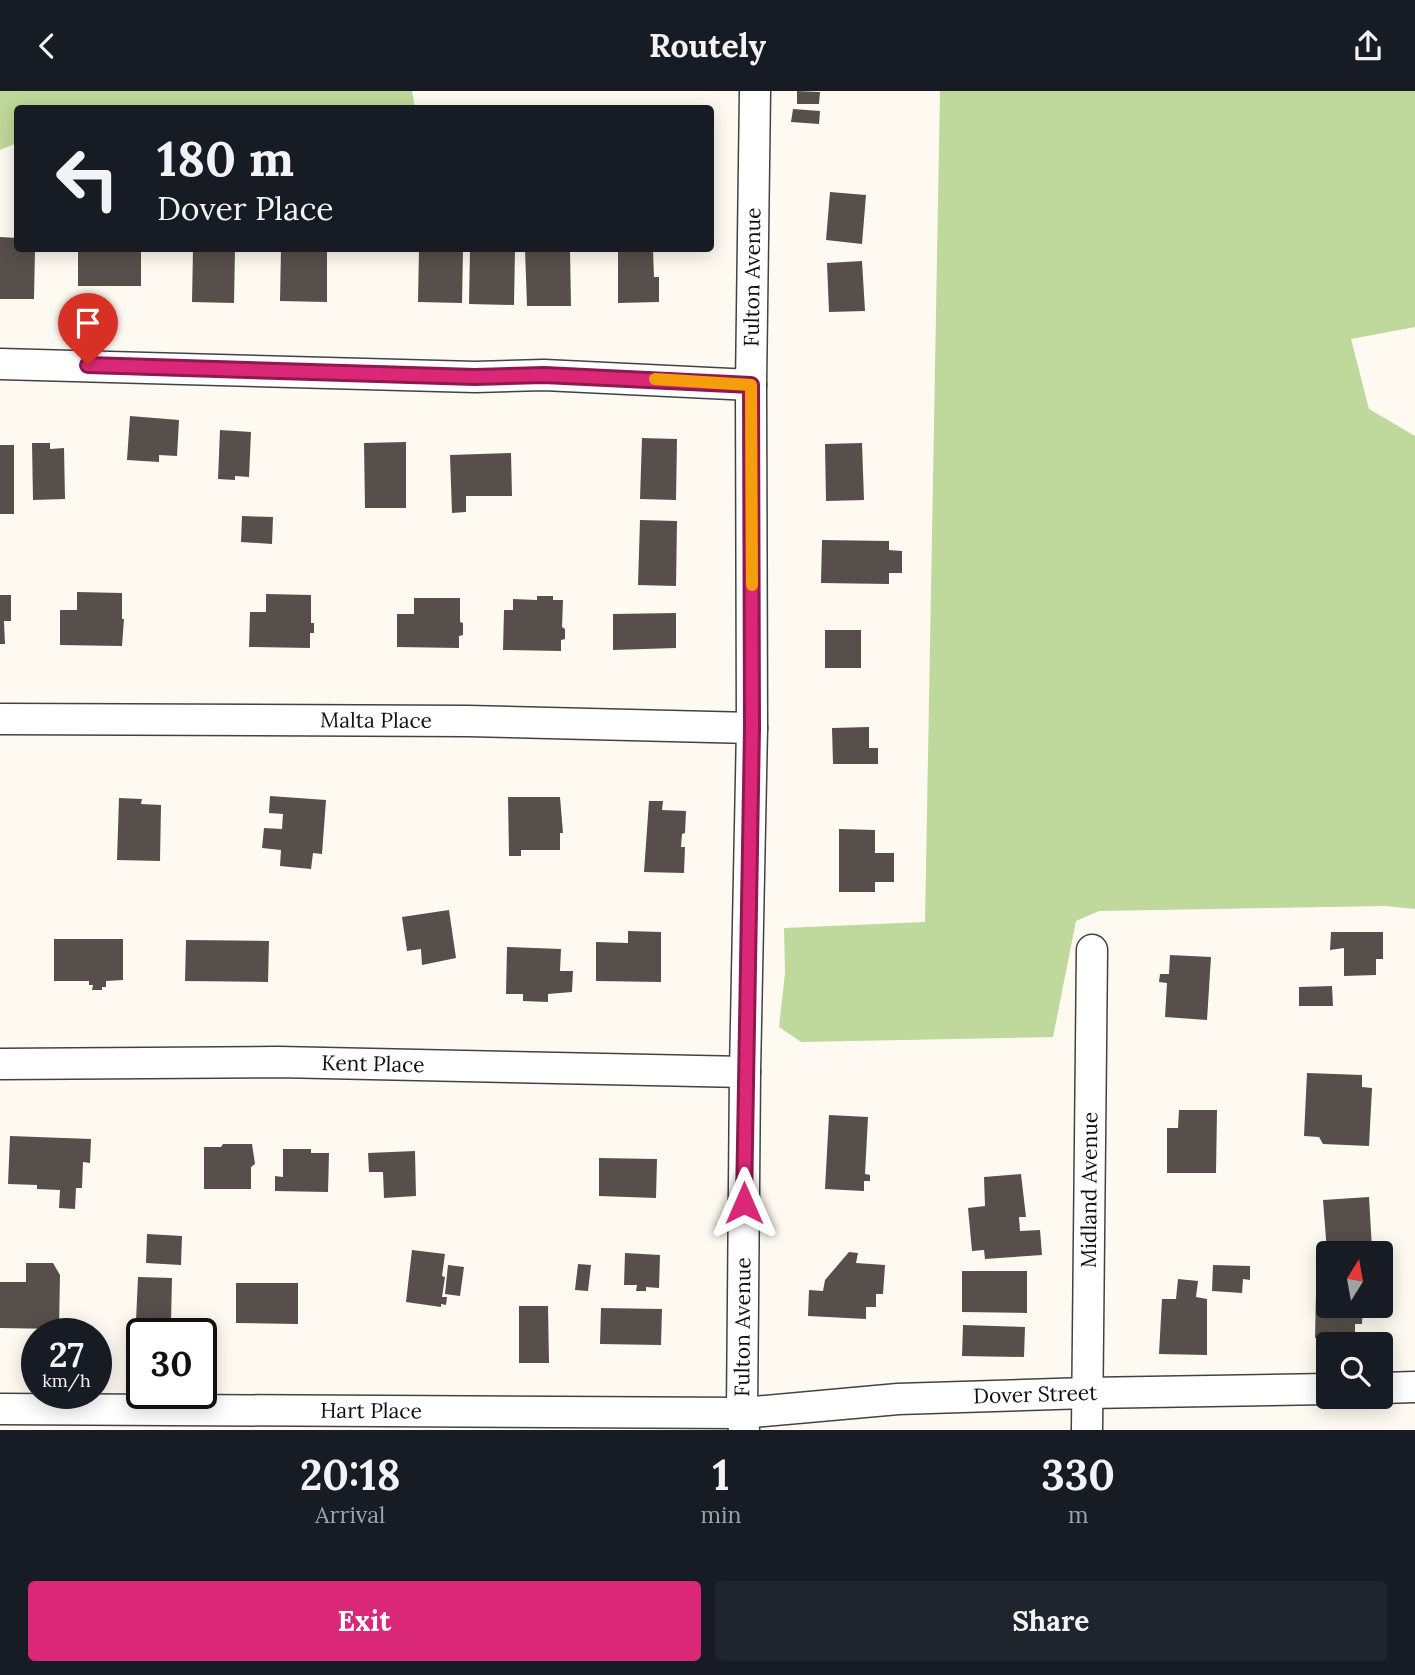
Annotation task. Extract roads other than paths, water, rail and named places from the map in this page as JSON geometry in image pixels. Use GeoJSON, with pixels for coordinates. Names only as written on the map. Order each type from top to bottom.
{"type":"FeatureCollection","features":[{"type":"Feature","properties":{"kind":"street","name":"Fulton Avenue"},"geometry":{"type":"LineString","coordinates":[[743,1422],[745,1072],[752,728],[751,385],[755,91]]}},
{"type":"Feature","properties":{"kind":"street"},"geometry":{"type":"LineString","coordinates":[[0,364],[475,377],[544,375],[751,385]]}},
{"type":"Feature","properties":{"kind":"street","name":"Malta Place"},"geometry":{"type":"LineString","coordinates":[[0,719],[468,721],[752,728]]}},
{"type":"Feature","properties":{"kind":"street","name":"Midland Avenue"},"geometry":{"type":"LineString","coordinates":[[1087,1430],[1092,950]]}},
{"type":"Feature","properties":{"kind":"street","name":"Kent Place"},"geometry":{"type":"LineString","coordinates":[[0,1063],[278,1062],[745,1072]]}},
{"type":"Feature","properties":{"kind":"street"},"geometry":{"type":"LineString","coordinates":[[1393,1388],[1415,1387]]}},
{"type":"Feature","properties":{"kind":"street","name":"Dover Street"},"geometry":{"type":"LineString","coordinates":[[743,1422],[898,1399],[1316,1389]]}},
{"type":"Feature","properties":{"kind":"street","name":"Hart Place"},"geometry":{"type":"LineString","coordinates":[[0,1409],[743,1422]]}}]}
